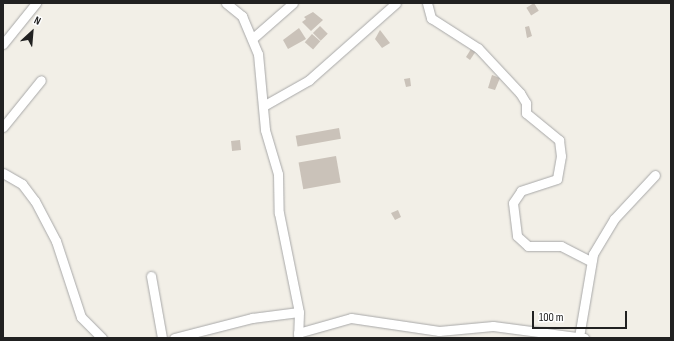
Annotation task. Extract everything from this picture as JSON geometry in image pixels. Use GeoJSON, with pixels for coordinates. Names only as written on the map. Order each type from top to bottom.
{"type":"FeatureCollection","features":[{"type":"Feature","properties":{"kind":"street"},"geometry":{"type":"LineString","coordinates":[[3,44],[36,3]]}},
{"type":"Feature","properties":{"kind":"street"},"geometry":{"type":"LineString","coordinates":[[226,3],[242,16],[253,38],[258,54],[264,105],[265,130],[278,174],[279,214],[299,312],[298,336],[351,318],[439,331],[480,334],[493,326],[581,337],[591,261],[605,231],[655,175]]}},
{"type":"Feature","properties":{"kind":"street"},"geometry":{"type":"LineString","coordinates":[[253,38],[293,3]]}},
{"type":"Feature","properties":{"kind":"street"},"geometry":{"type":"LineString","coordinates":[[264,105],[309,80],[396,3]]}},
{"type":"Feature","properties":{"kind":"street"},"geometry":{"type":"LineString","coordinates":[[427,3],[431,18],[478,48],[520,93],[526,103],[526,114],[559,140],[561,156],[557,179],[521,191],[513,203],[514,226],[517,236],[528,246],[561,246],[591,261]]}},
{"type":"Feature","properties":{"kind":"street"},"geometry":{"type":"LineString","coordinates":[[3,127],[41,80]]}},
{"type":"Feature","properties":{"kind":"street"},"geometry":{"type":"LineString","coordinates":[[3,172],[22,184],[35,201],[56,241],[81,317],[102,338]]}},
{"type":"Feature","properties":{"kind":"street"},"geometry":{"type":"LineString","coordinates":[[152,276],[162,338]]}},
{"type":"Feature","properties":{"kind":"street"},"geometry":{"type":"LineString","coordinates":[[174,338],[252,318],[299,312]]}},
{"type":"Feature","properties":{"kind":"building"},"geometry":{"type":"Polygon","coordinates":[[[534,3],[539,11],[531,15],[526,8],[534,3]]]}},
{"type":"Feature","properties":{"kind":"building"},"geometry":{"type":"Polygon","coordinates":[[[313,12],[323,20],[311,31],[302,22],[306,19],[304,17],[313,12]]]}},
{"type":"Feature","properties":{"kind":"building"},"geometry":{"type":"Polygon","coordinates":[[[320,26],[328,34],[321,41],[313,33],[320,26]]]}},
{"type":"Feature","properties":{"kind":"building"},"geometry":{"type":"Polygon","coordinates":[[[529,26],[532,36],[527,38],[525,27],[529,26]]]}},
{"type":"Feature","properties":{"kind":"building"},"geometry":{"type":"Polygon","coordinates":[[[299,28],[306,39],[288,49],[283,40],[299,28]]]}},
{"type":"Feature","properties":{"kind":"building"},"geometry":{"type":"Polygon","coordinates":[[[380,30],[390,43],[382,48],[375,39],[380,30]]]}},
{"type":"Feature","properties":{"kind":"building"},"geometry":{"type":"Polygon","coordinates":[[[312,34],[320,41],[313,50],[305,42],[312,34]]]}},
{"type":"Feature","properties":{"kind":"building"},"geometry":{"type":"Polygon","coordinates":[[[471,49],[476,51],[470,60],[466,57],[471,49]]]}},
{"type":"Feature","properties":{"kind":"building"},"geometry":{"type":"Polygon","coordinates":[[[492,75],[500,78],[495,90],[488,88],[492,75]]]}},
{"type":"Feature","properties":{"kind":"building"},"geometry":{"type":"Polygon","coordinates":[[[410,78],[411,86],[406,87],[404,79],[410,78]]]}},
{"type":"Feature","properties":{"kind":"building"},"geometry":{"type":"Polygon","coordinates":[[[339,128],[341,139],[298,146],[296,136],[339,128]]]}},
{"type":"Feature","properties":{"kind":"building"},"geometry":{"type":"Polygon","coordinates":[[[240,140],[241,150],[232,151],[231,141],[240,140]]]}},
{"type":"Feature","properties":{"kind":"building"},"geometry":{"type":"Polygon","coordinates":[[[336,156],[341,183],[303,189],[299,163],[336,156]]]}},
{"type":"Feature","properties":{"kind":"building"},"geometry":{"type":"Polygon","coordinates":[[[398,210],[401,217],[395,220],[391,213],[398,210]]]}}]}
